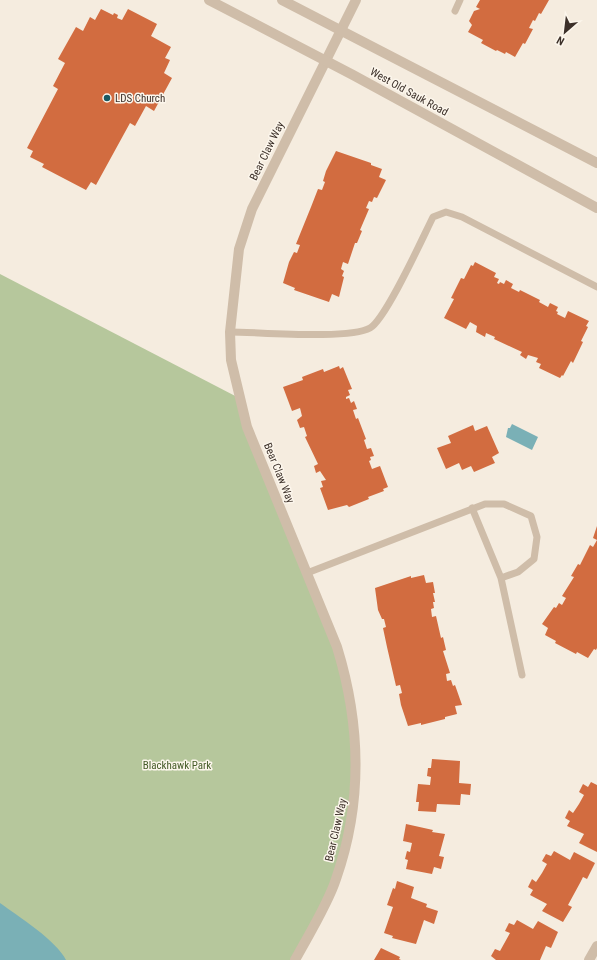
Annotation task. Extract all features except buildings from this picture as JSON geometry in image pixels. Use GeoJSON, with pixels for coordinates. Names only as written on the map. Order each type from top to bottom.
{"type":"FeatureCollection","features":[{"type":"Feature","properties":{"kind":"street","name":"West Old Sauk Road"},"geometry":{"type":"LineString","coordinates":[[209,0],[325,60],[597,208]]}},
{"type":"Feature","properties":{"kind":"street","name":"West Old Sauk Road"},"geometry":{"type":"LineString","coordinates":[[282,0],[448,88],[496,109],[597,163]]}},
{"type":"Feature","properties":{"kind":"street","name":"Bear Claw Way"},"geometry":{"type":"LineString","coordinates":[[295,960],[336,880],[353,818],[356,792],[356,752],[347,679],[337,647],[247,427],[231,360],[230,332],[239,249],[252,209],[356,0]]}},
{"type":"Feature","properties":{"kind":"street"},"geometry":{"type":"LineString","coordinates":[[589,960],[597,946]]}},
{"type":"Feature","properties":{"kind":"lane"},"geometry":{"type":"LineString","coordinates":[[455,11],[460,0]]}},
{"type":"Feature","properties":{"kind":"lane"},"geometry":{"type":"LineString","coordinates":[[230,332],[346,335],[370,328],[386,309],[432,217],[446,212],[462,217],[597,287]]}},
{"type":"Feature","properties":{"kind":"lane"},"geometry":{"type":"LineString","coordinates":[[307,573],[472,508],[485,504],[504,504],[531,516],[537,537],[534,558],[518,572],[501,578]]}},
{"type":"Feature","properties":{"kind":"lane"},"geometry":{"type":"LineString","coordinates":[[472,508],[501,578],[522,675]]}},
{"type":"Feature","properties":{"kind":"green space","name":"Blackhawk Park"},"geometry":{"type":"Polygon","coordinates":[[[0,274],[241,399],[347,679],[356,792],[336,880],[295,960],[0,960],[0,274]]]}},
{"type":"Feature","properties":{"kind":"water"},"geometry":{"type":"Polygon","coordinates":[[[512,424],[538,437],[532,450],[506,437],[508,428],[510,428],[512,424]]]}},
{"type":"Feature","properties":{"kind":"water"},"geometry":{"type":"Polygon","coordinates":[[[0,903],[46,937],[66,960],[0,960],[0,903]]]}},
{"type":"Feature","properties":{"kind":"place","name":"LDS Church"},"geometry":{"type":"Point","coordinates":[107,98]}}]}
